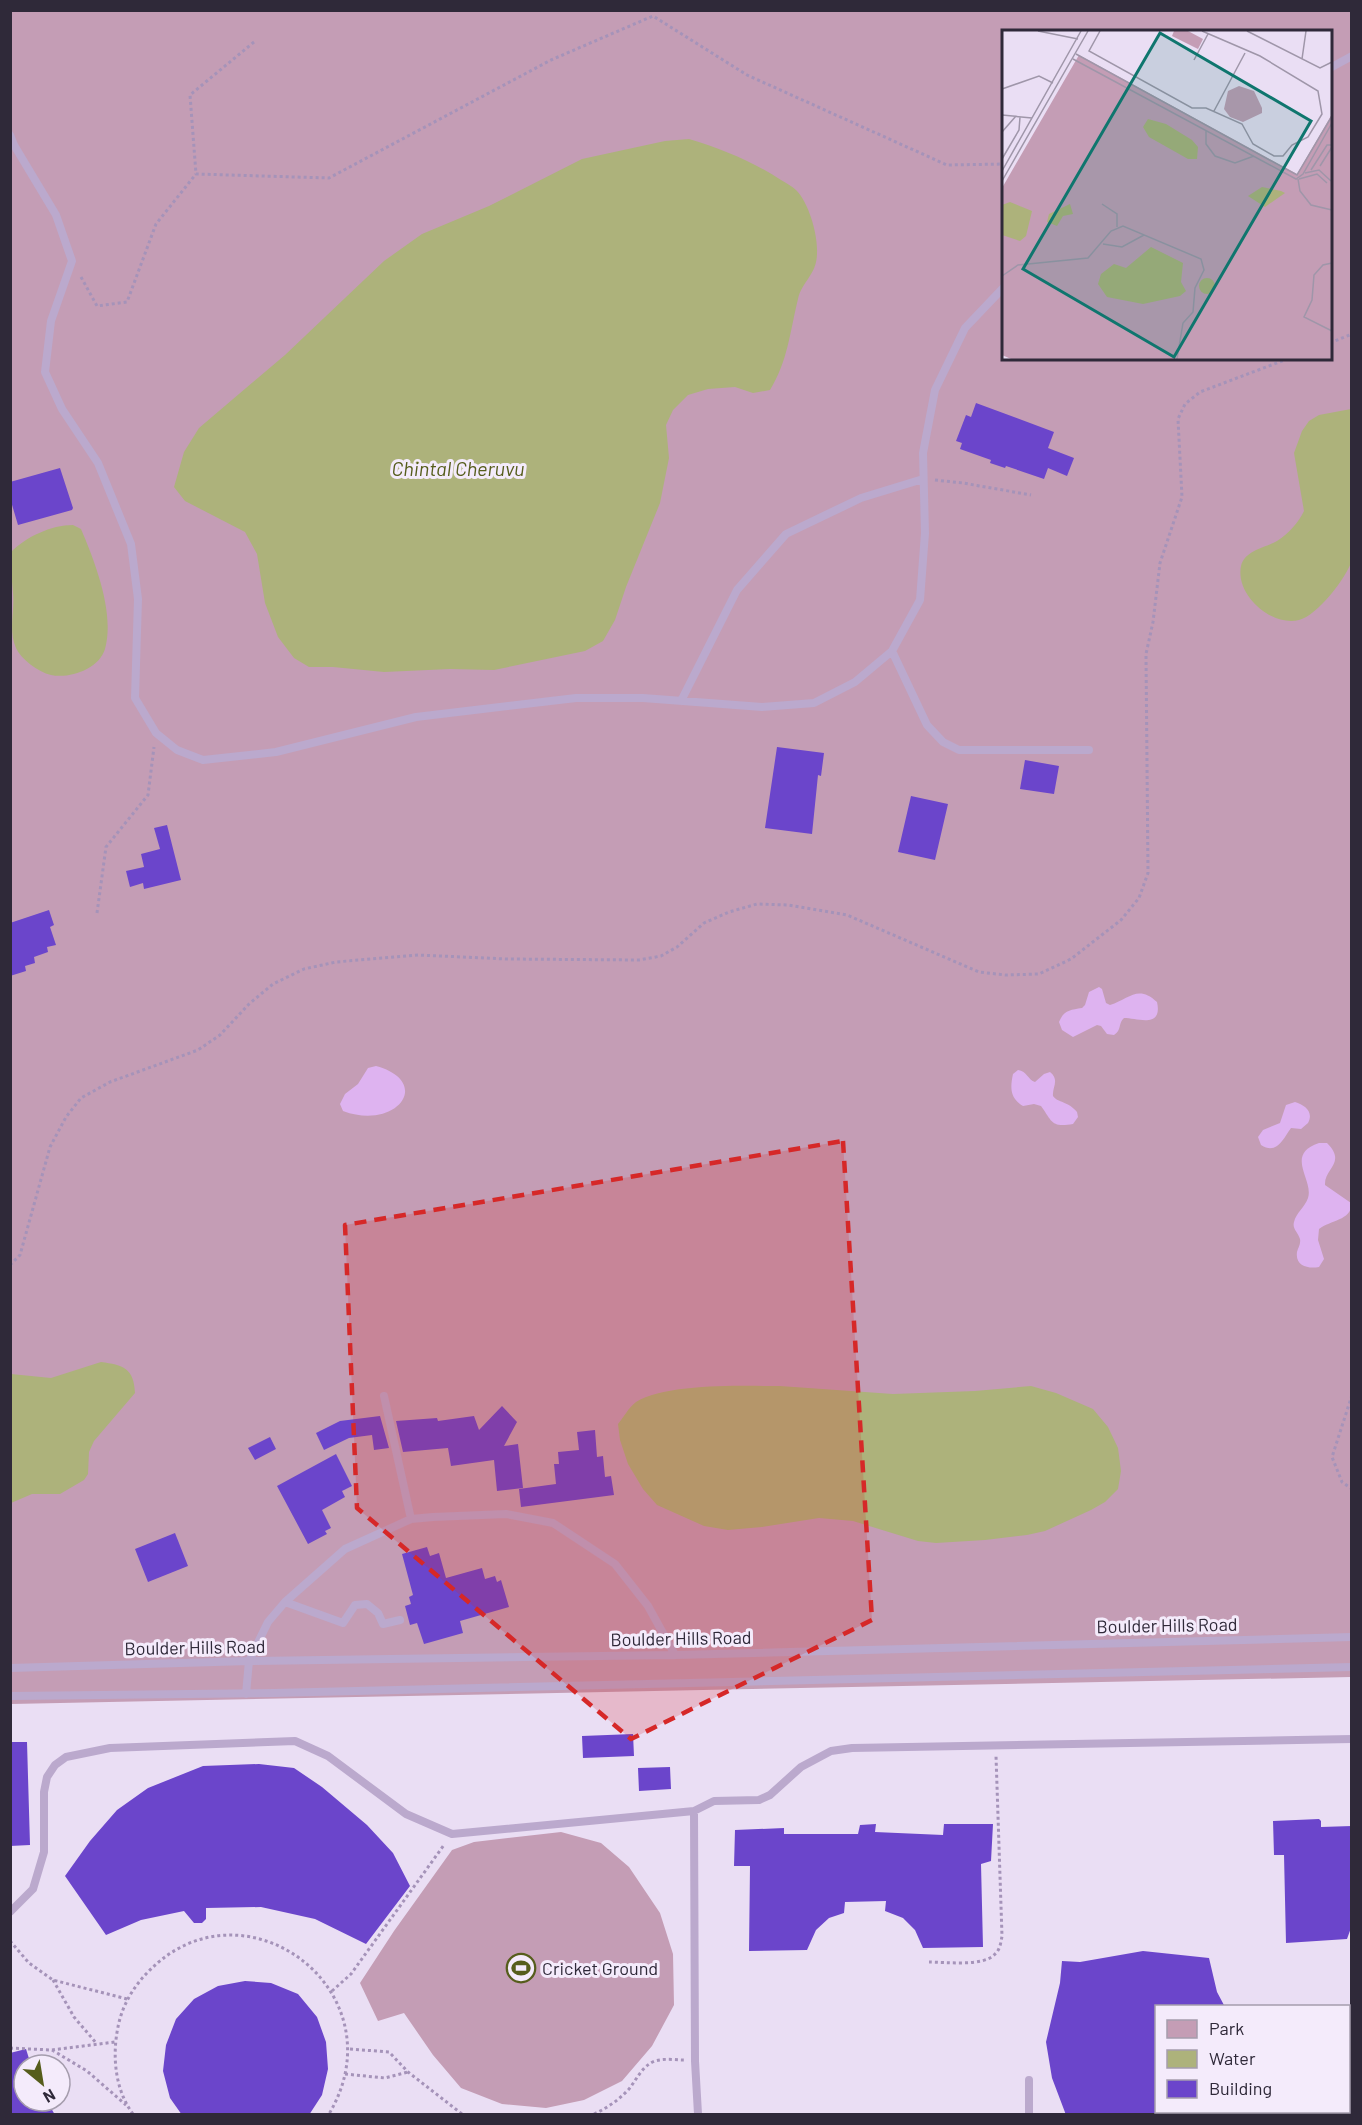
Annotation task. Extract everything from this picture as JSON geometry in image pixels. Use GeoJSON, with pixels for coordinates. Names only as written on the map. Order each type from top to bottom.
{"type":"FeatureCollection","features":[{"type":"Feature","properties":{"kind":"lane"},"geometry":{"type":"LineString","coordinates":[[1332,67],[1352,56]]}},
{"type":"Feature","properties":{"kind":"lane"},"geometry":{"type":"LineString","coordinates":[[10,135],[56,215],[72,261],[51,321],[45,372],[62,409],[98,463],[131,544],[138,600],[135,698],[156,733],[177,750],[204,760],[276,752],[416,717],[576,698],[643,698],[762,707],[814,703],[855,682],[892,651],[921,600],[925,533],[923,453],[935,390],[965,328],[1002,289]]}},
{"type":"Feature","properties":{"kind":"lane"},"geometry":{"type":"LineString","coordinates":[[681,701],[737,590],[786,534],[861,498],[924,479]]}},
{"type":"Feature","properties":{"kind":"lane"},"geometry":{"type":"LineString","coordinates":[[892,651],[927,725],[943,742],[959,750],[1089,750]]}},
{"type":"Feature","properties":{"kind":"lane"},"geometry":{"type":"LineString","coordinates":[[384,1396],[411,1519]]}},
{"type":"Feature","properties":{"kind":"lane"},"geometry":{"type":"LineString","coordinates":[[246,1694],[249,1661],[268,1622],[285,1602],[345,1549],[411,1519],[506,1514],[552,1523],[615,1564],[648,1606],[675,1655]]}},
{"type":"Feature","properties":{"kind":"lane"},"geometry":{"type":"LineString","coordinates":[[285,1602],[343,1623],[355,1605],[367,1604],[378,1613],[383,1624],[400,1620]]}},
{"type":"Feature","properties":{"kind":"lane","name":"Boulder Hills Road"},"geometry":{"type":"LineString","coordinates":[[10,1668],[249,1661],[675,1655],[1352,1637]]}},
{"type":"Feature","properties":{"kind":"lane"},"geometry":{"type":"LineString","coordinates":[[10,1696],[246,1694],[1352,1667]]}},
{"type":"Feature","properties":{"kind":"lane"},"geometry":{"type":"LineString","coordinates":[[10,1912],[33,1889],[44,1852],[44,1792],[47,1777],[55,1765],[66,1757],[110,1748],[295,1741],[328,1756],[406,1814],[452,1834],[694,1811],[714,1801],[759,1800],[771,1795],[801,1767],[831,1751],[852,1748],[1352,1739]]}},
{"type":"Feature","properties":{"kind":"lane"},"geometry":{"type":"LineString","coordinates":[[694,1811],[695,2061],[698,2115]]}},
{"type":"Feature","properties":{"kind":"lane"},"geometry":{"type":"LineString","coordinates":[[1029,2080],[1029,2115]]}},
{"type":"Feature","properties":{"kind":"path"},"geometry":{"type":"LineString","coordinates":[[196,174],[329,178],[551,60],[653,16],[747,75],[947,165],[1002,164]]}},
{"type":"Feature","properties":{"kind":"path"},"geometry":{"type":"LineString","coordinates":[[72,261],[97,306],[128,302],[156,224],[196,174],[190,95],[255,42]]}},
{"type":"Feature","properties":{"kind":"path"},"geometry":{"type":"LineString","coordinates":[[1332,342],[1352,334]]}},
{"type":"Feature","properties":{"kind":"path"},"geometry":{"type":"LineString","coordinates":[[10,1264],[20,1255],[27,1236],[50,1147],[66,1117],[81,1098],[110,1082],[198,1050],[220,1035],[249,1004],[273,984],[304,969],[336,962],[418,955],[507,960],[639,960],[661,956],[676,947],[704,923],[729,912],[757,904],[788,904],[847,915],[979,972],[1005,975],[1039,974],[1071,959],[1121,920],[1140,898],[1148,873],[1146,654],[1153,622],[1160,563],[1182,497],[1178,419],[1185,404],[1200,392],[1285,360]]}},
{"type":"Feature","properties":{"kind":"path"},"geometry":{"type":"LineString","coordinates":[[924,479],[963,483],[1031,495]]}},
{"type":"Feature","properties":{"kind":"path"},"geometry":{"type":"LineString","coordinates":[[97,912],[106,847],[148,795],[156,733]]}},
{"type":"Feature","properties":{"kind":"path"},"geometry":{"type":"LineString","coordinates":[[1352,1395],[1332,1457],[1341,1482],[1352,1489]]}},
{"type":"Feature","properties":{"kind":"path"},"geometry":{"type":"LineString","coordinates":[[929,1962],[988,1960],[997,1953],[1001,1944],[996,1746]]}},
{"type":"Feature","properties":{"kind":"path"},"geometry":{"type":"LineString","coordinates":[[332,1991],[351,1974],[452,1834]]}},
{"type":"Feature","properties":{"kind":"path"},"geometry":{"type":"LineString","coordinates":[[133,2115],[127,2106],[116,2075],[115,2042],[119,2020],[128,1999],[140,1980],[155,1964],[174,1951],[205,1939],[239,1936],[261,1939],[282,1947],[302,1959],[332,1991],[342,2012],[349,2049],[340,2096],[329,2115]]}},
{"type":"Feature","properties":{"kind":"path"},"geometry":{"type":"LineString","coordinates":[[10,1941],[29,1963],[53,1980],[128,1999]]}},
{"type":"Feature","properties":{"kind":"path"},"geometry":{"type":"LineString","coordinates":[[53,1980],[74,2016],[97,2044]]}},
{"type":"Feature","properties":{"kind":"path"},"geometry":{"type":"LineString","coordinates":[[10,2048],[51,2050],[115,2042]]}},
{"type":"Feature","properties":{"kind":"path"},"geometry":{"type":"LineString","coordinates":[[349,2049],[389,2052],[408,2072],[462,2115]]}},
{"type":"Feature","properties":{"kind":"path"},"geometry":{"type":"LineString","coordinates":[[51,2050],[87,2071],[127,2106]]}},
{"type":"Feature","properties":{"kind":"path"},"geometry":{"type":"LineString","coordinates":[[594,2115],[608,2108],[628,2090],[644,2069],[654,2062],[664,2059],[695,2061]]}},
{"type":"Feature","properties":{"kind":"path"},"geometry":{"type":"LineString","coordinates":[[345,2074],[385,2078],[408,2072]]}},
{"type":"Feature","properties":{"kind":"highlighted area"},"geometry":{"type":"Polygon","coordinates":[[[843,1141],[872,1620],[631,1739],[357,1508],[345,1225],[843,1141]]]}},
{"type":"Feature","properties":{"kind":"green space"},"geometry":{"type":"Polygon","coordinates":[[[10,11],[1351,11],[1351,1677],[11,1704],[10,11]]]}},
{"type":"Feature","properties":{"kind":"green space","name":"Cricket Ground"},"geometry":{"type":"Polygon","coordinates":[[[561,1832],[601,1843],[629,1867],[660,1913],[673,1954],[674,2005],[652,2046],[622,2081],[584,2100],[546,2108],[502,2104],[461,2088],[433,2055],[404,2013],[378,2021],[360,1983],[452,1850],[474,1842],[561,1832]]]}},
{"type":"Feature","properties":{"kind":"sand"},"geometry":{"type":"Polygon","coordinates":[[[1099,987],[1102,989],[1106,1003],[1110,1005],[1139,993],[1150,997],[1157,1002],[1156,1016],[1148,1020],[1124,1018],[1114,1035],[1107,1034],[1101,1026],[1097,1025],[1073,1037],[1062,1030],[1059,1022],[1063,1015],[1071,1010],[1082,1008],[1089,992],[1099,987]]]}},
{"type":"Feature","properties":{"kind":"sand"},"geometry":{"type":"Polygon","coordinates":[[[376,1066],[393,1073],[403,1083],[405,1093],[401,1102],[392,1110],[379,1115],[362,1115],[343,1111],[340,1104],[345,1094],[358,1084],[368,1068],[376,1066]]]}},
{"type":"Feature","properties":{"kind":"sand"},"geometry":{"type":"Polygon","coordinates":[[[1018,1070],[1035,1082],[1050,1072],[1055,1078],[1053,1096],[1077,1112],[1078,1117],[1073,1124],[1056,1124],[1041,1106],[1034,1104],[1023,1106],[1019,1103],[1013,1096],[1011,1088],[1013,1074],[1018,1070]]]}},
{"type":"Feature","properties":{"kind":"sand"},"geometry":{"type":"Polygon","coordinates":[[[1295,1102],[1308,1110],[1310,1119],[1308,1123],[1301,1129],[1291,1128],[1275,1147],[1267,1148],[1261,1145],[1258,1137],[1263,1130],[1280,1123],[1286,1105],[1295,1102]]]}},
{"type":"Feature","properties":{"kind":"sand"},"geometry":{"type":"Polygon","coordinates":[[[1319,1143],[1327,1143],[1335,1156],[1325,1185],[1351,1203],[1351,1209],[1345,1216],[1319,1229],[1318,1240],[1324,1259],[1319,1267],[1311,1267],[1303,1266],[1298,1261],[1297,1252],[1300,1239],[1294,1229],[1294,1224],[1308,1198],[1309,1191],[1303,1168],[1303,1154],[1319,1143]]]}},
{"type":"Feature","properties":{"kind":"water","name":"Chintal Cheruvu"},"geometry":{"type":"Polygon","coordinates":[[[689,139],[748,161],[796,190],[805,203],[812,220],[817,246],[815,267],[800,293],[785,357],[770,390],[753,393],[735,387],[708,389],[688,395],[673,410],[666,425],[669,458],[660,503],[615,620],[603,641],[585,651],[494,670],[384,672],[309,667],[294,658],[278,637],[265,603],[257,554],[245,532],[185,501],[174,487],[184,452],[199,428],[285,355],[384,261],[422,234],[489,206],[582,159],[665,141],[689,139]]]}},
{"type":"Feature","properties":{"kind":"water"},"geometry":{"type":"Polygon","coordinates":[[[1351,409],[1352,560],[1338,585],[1314,611],[1299,620],[1278,619],[1267,614],[1250,598],[1244,588],[1241,566],[1251,553],[1285,535],[1304,511],[1294,453],[1302,431],[1309,421],[1319,415],[1351,409]]]}},
{"type":"Feature","properties":{"kind":"water"},"geometry":{"type":"Polygon","coordinates":[[[73,525],[81,529],[102,588],[107,635],[105,649],[97,662],[75,674],[59,676],[36,668],[26,661],[16,648],[12,627],[11,552],[24,541],[39,533],[56,527],[73,525]]]}},
{"type":"Feature","properties":{"kind":"water"},"geometry":{"type":"Polygon","coordinates":[[[101,1362],[126,1369],[132,1378],[135,1393],[94,1441],[89,1452],[88,1474],[84,1480],[60,1494],[32,1494],[11,1503],[11,1374],[51,1378],[101,1362]]]}},
{"type":"Feature","properties":{"kind":"water"},"geometry":{"type":"Polygon","coordinates":[[[726,1386],[780,1386],[893,1394],[1031,1386],[1056,1393],[1093,1409],[1108,1427],[1118,1448],[1121,1471],[1118,1489],[1105,1502],[1045,1531],[985,1540],[936,1543],[918,1541],[853,1521],[819,1518],[728,1530],[704,1526],[657,1505],[643,1489],[628,1464],[620,1440],[618,1424],[636,1402],[667,1391],[726,1386]]]}},
{"type":"Feature","properties":{"kind":"building"},"geometry":{"type":"Polygon","coordinates":[[[976,403],[1054,432],[1048,448],[1074,458],[1067,476],[1048,468],[1044,479],[990,463],[991,460],[960,449],[962,443],[956,441],[966,415],[971,417],[976,403]]]}},
{"type":"Feature","properties":{"kind":"building"},"geometry":{"type":"Polygon","coordinates":[[[60,468],[72,510],[18,525],[10,498],[10,482],[60,468]]]}},
{"type":"Feature","properties":{"kind":"building"},"geometry":{"type":"Polygon","coordinates":[[[777,747],[824,753],[821,776],[818,775],[812,834],[765,828],[777,747]]]}},
{"type":"Feature","properties":{"kind":"building"},"geometry":{"type":"Polygon","coordinates":[[[1025,760],[1059,766],[1054,794],[1020,789],[1025,760]]]}},
{"type":"Feature","properties":{"kind":"building"},"geometry":{"type":"Polygon","coordinates":[[[911,796],[948,804],[935,860],[898,852],[911,796]]]}},
{"type":"Feature","properties":{"kind":"building"},"geometry":{"type":"Polygon","coordinates":[[[167,825],[181,880],[144,889],[143,883],[130,887],[126,871],[144,867],[141,854],[160,849],[154,828],[167,825]]]}},
{"type":"Feature","properties":{"kind":"building"},"geometry":{"type":"Polygon","coordinates":[[[49,910],[54,925],[50,927],[56,945],[47,947],[48,952],[34,957],[35,963],[25,966],[26,971],[10,976],[10,923],[49,910]]]}},
{"type":"Feature","properties":{"kind":"building"},"geometry":{"type":"Polygon","coordinates":[[[502,1406],[517,1422],[504,1446],[518,1444],[523,1488],[497,1491],[494,1460],[451,1466],[448,1448],[403,1452],[396,1421],[437,1418],[438,1421],[474,1416],[479,1430],[502,1406]]]}},
{"type":"Feature","properties":{"kind":"building"},"geometry":{"type":"Polygon","coordinates":[[[380,1416],[389,1448],[374,1450],[372,1435],[349,1438],[324,1450],[316,1433],[340,1421],[380,1416]]]}},
{"type":"Feature","properties":{"kind":"building"},"geometry":{"type":"Polygon","coordinates":[[[595,1430],[597,1457],[603,1456],[605,1477],[611,1476],[614,1495],[521,1507],[519,1489],[556,1484],[554,1464],[559,1464],[558,1452],[579,1450],[577,1432],[595,1430]]]}},
{"type":"Feature","properties":{"kind":"building"},"geometry":{"type":"Polygon","coordinates":[[[270,1437],[276,1449],[255,1460],[248,1448],[270,1437]]]}},
{"type":"Feature","properties":{"kind":"building"},"geometry":{"type":"Polygon","coordinates":[[[336,1454],[352,1486],[342,1491],[345,1497],[322,1510],[331,1528],[325,1531],[327,1534],[308,1544],[277,1486],[336,1454]]]}},
{"type":"Feature","properties":{"kind":"building"},"geometry":{"type":"Polygon","coordinates":[[[175,1533],[188,1566],[148,1582],[135,1549],[175,1533]]]}},
{"type":"Feature","properties":{"kind":"building"},"geometry":{"type":"Polygon","coordinates":[[[427,1547],[430,1556],[439,1553],[446,1578],[482,1568],[485,1579],[495,1576],[497,1582],[501,1580],[509,1607],[460,1621],[463,1633],[424,1644],[417,1623],[410,1625],[405,1606],[411,1604],[409,1597],[413,1595],[402,1554],[427,1547]]]}},
{"type":"Feature","properties":{"kind":"building"},"geometry":{"type":"Polygon","coordinates":[[[633,1734],[634,1756],[583,1758],[582,1736],[633,1734]]]}},
{"type":"Feature","properties":{"kind":"building"},"geometry":{"type":"Polygon","coordinates":[[[10,1742],[27,1742],[30,1845],[10,1846],[10,1742]]]}},
{"type":"Feature","properties":{"kind":"building"},"geometry":{"type":"Polygon","coordinates":[[[259,1764],[294,1768],[322,1787],[367,1825],[393,1853],[410,1886],[366,1944],[315,1919],[261,1907],[206,1908],[206,1919],[202,1923],[194,1923],[184,1911],[141,1920],[106,1935],[65,1876],[90,1841],[117,1810],[148,1788],[203,1766],[259,1764]]]}},
{"type":"Feature","properties":{"kind":"building"},"geometry":{"type":"Polygon","coordinates":[[[670,1767],[671,1789],[639,1791],[638,1768],[670,1767]]]}},
{"type":"Feature","properties":{"kind":"building"},"geometry":{"type":"Polygon","coordinates":[[[1319,1819],[1321,1827],[1352,1826],[1352,1925],[1347,1939],[1286,1943],[1284,1855],[1274,1855],[1273,1821],[1319,1819]]]}},
{"type":"Feature","properties":{"kind":"building"},"geometry":{"type":"Polygon","coordinates":[[[876,1824],[875,1832],[943,1835],[944,1824],[993,1824],[991,1861],[981,1864],[983,1947],[923,1948],[915,1930],[903,1918],[885,1911],[886,1901],[845,1902],[844,1913],[829,1918],[816,1930],[807,1950],[749,1951],[750,1866],[734,1866],[735,1830],[784,1828],[784,1834],[858,1834],[860,1825],[876,1824]]]}},
{"type":"Feature","properties":{"kind":"building"},"geometry":{"type":"Polygon","coordinates":[[[1143,1951],[1209,1958],[1217,1992],[1224,2005],[1155,2005],[1156,2115],[1066,2115],[1052,2078],[1046,2042],[1060,1983],[1062,1961],[1080,1962],[1143,1951]]]}},
{"type":"Feature","properties":{"kind":"building"},"geometry":{"type":"Polygon","coordinates":[[[245,1981],[271,1983],[298,1994],[317,2017],[326,2042],[328,2069],[322,2095],[309,2115],[182,2115],[170,2098],[163,2071],[166,2045],[176,2019],[194,1999],[218,1986],[245,1981]]]}},
{"type":"Feature","properties":{"kind":"building"},"geometry":{"type":"Polygon","coordinates":[[[26,2049],[27,2053],[12,2053],[12,2113],[54,2113],[55,2115],[10,2115],[10,2053],[26,2049]]]}},
{"type":"Feature","properties":{"kind":"place","name":"Cricket Ground"},"geometry":{"type":"Point","coordinates":[521,1968]}}]}
